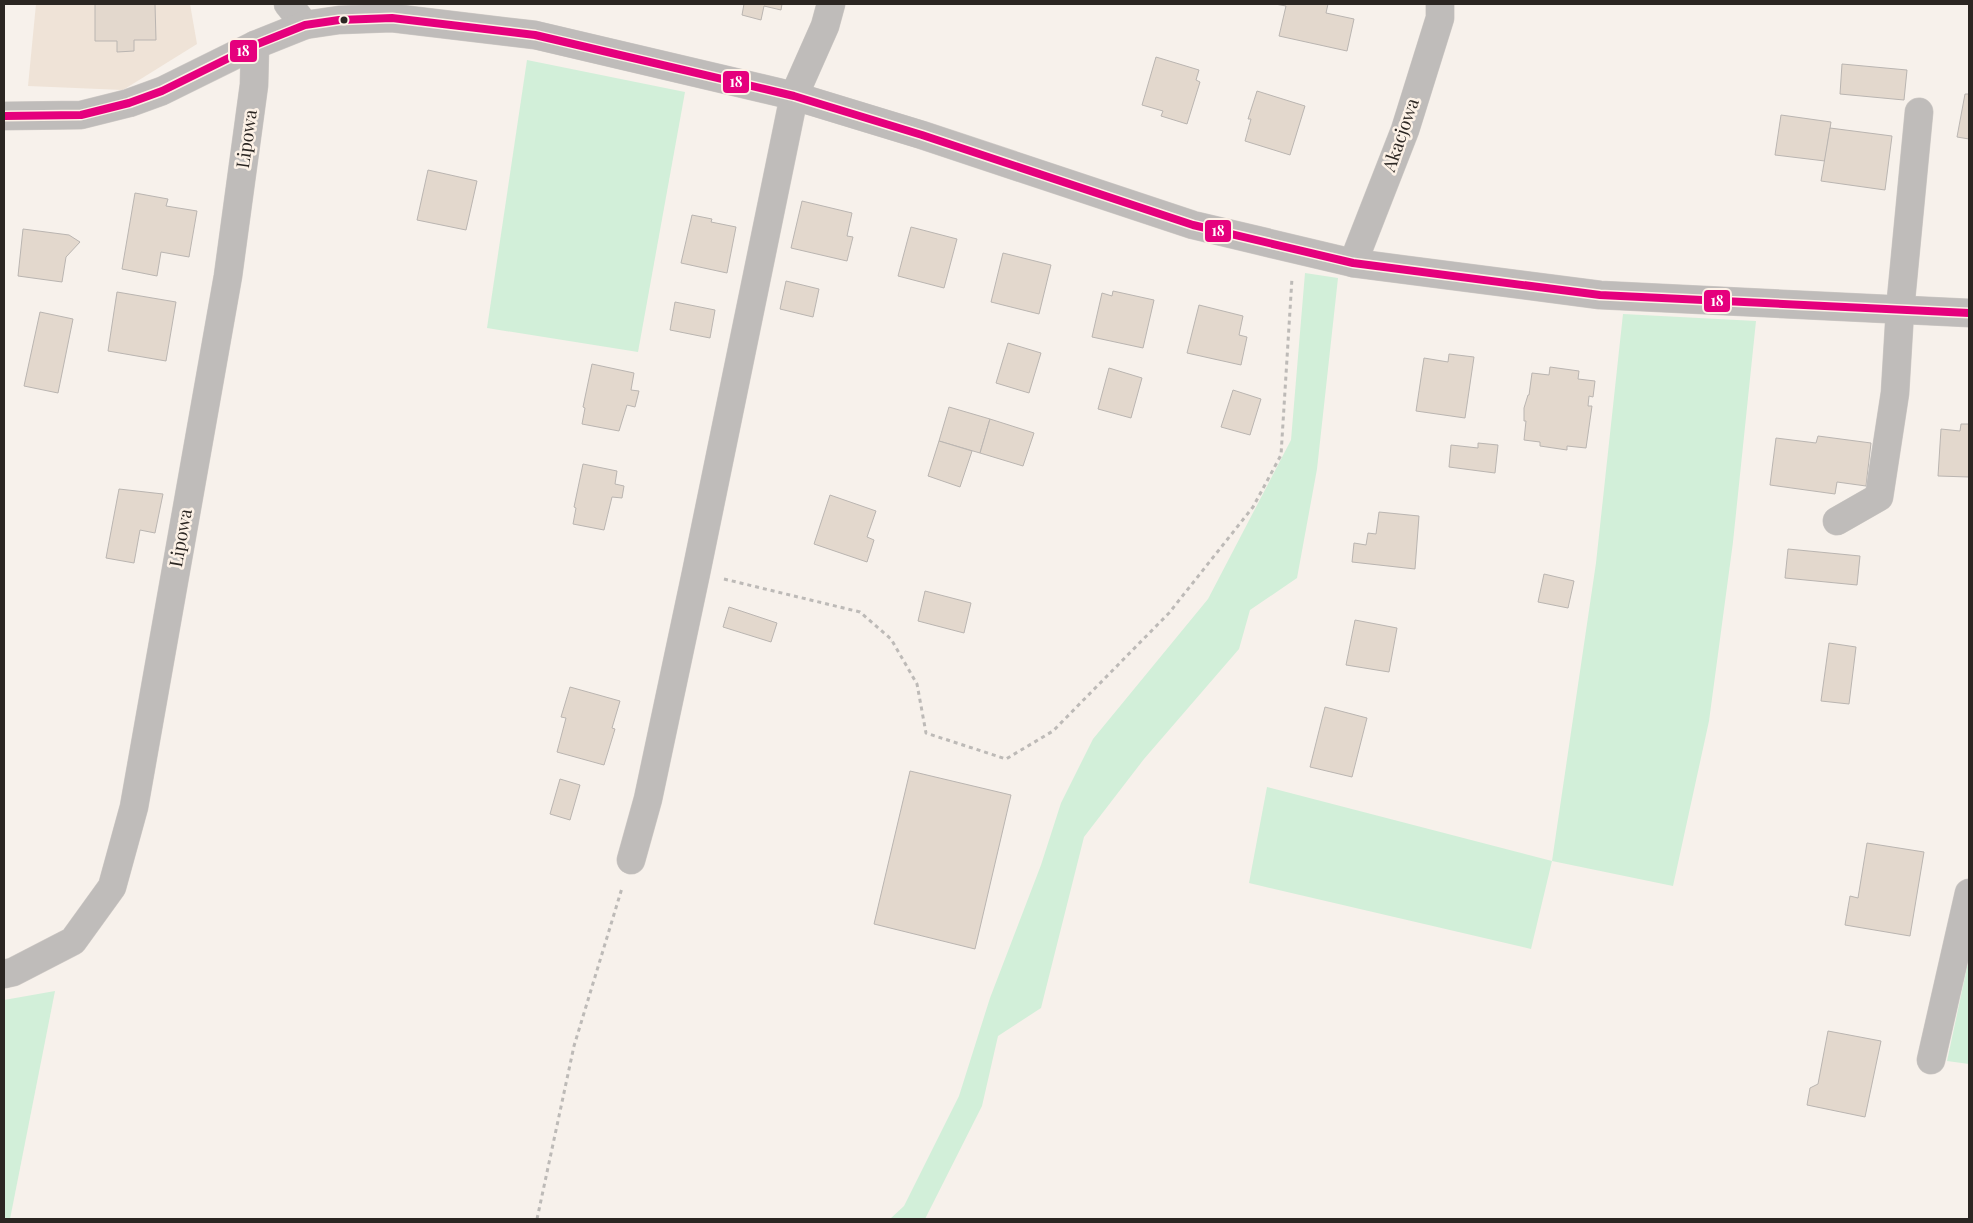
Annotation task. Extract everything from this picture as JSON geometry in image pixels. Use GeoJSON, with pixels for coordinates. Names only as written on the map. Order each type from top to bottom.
{"type":"FeatureCollection","features":[{"type":"Feature","properties":{"kind":"street"},"geometry":{"type":"LineString","coordinates":[[631,860],[648,799],[794,96],[825,26],[831,4]]}},
{"type":"Feature","properties":{"kind":"street","name":"Akacjowa"},"geometry":{"type":"LineString","coordinates":[[1353,263],[1404,130],[1440,18],[1440,4]]}},
{"type":"Feature","properties":{"kind":"street"},"geometry":{"type":"LineString","coordinates":[[4,116],[81,115],[129,103],[162,91],[254,45],[296,14],[339,20],[392,18],[536,36],[794,96],[922,135],[1193,225],[1353,263],[1600,295],[1969,313]]}},
{"type":"Feature","properties":{"kind":"street","name":"Lipowa"},"geometry":{"type":"LineString","coordinates":[[4,974],[13,972],[73,941],[112,887],[134,807],[228,276],[254,85],[254,45]]}},
{"type":"Feature","properties":{"kind":"street"},"geometry":{"type":"LineString","coordinates":[[1838,521],[1879,497],[1895,393],[1900,310],[1919,112]]}},
{"type":"Feature","properties":{"kind":"street"},"geometry":{"type":"LineString","coordinates":[[1931,1060],[1969,894]]}},
{"type":"Feature","properties":{"kind":"path"},"geometry":{"type":"LineString","coordinates":[[696,573],[860,612],[891,638],[917,684],[926,733],[1006,759],[1053,731],[1169,613],[1253,507],[1281,454],[1294,250]]}},
{"type":"Feature","properties":{"kind":"path"},"geometry":{"type":"LineString","coordinates":[[536,1219],[574,1046],[631,860]]}},
{"type":"Feature","properties":{"kind":"shaded area"},"geometry":{"type":"Polygon","coordinates":[[[36,4],[190,4],[197,44],[123,90],[28,86],[36,4]]]}},
{"type":"Feature","properties":{"kind":"green space"},"geometry":{"type":"Polygon","coordinates":[[[527,60],[685,92],[638,352],[487,328],[527,60]]]}},
{"type":"Feature","properties":{"kind":"green space"},"geometry":{"type":"Polygon","coordinates":[[[1305,273],[1338,278],[1317,469],[1297,578],[1250,610],[1239,649],[1144,759],[1084,837],[1041,1008],[998,1036],[982,1106],[925,1219],[890,1219],[904,1206],[959,1096],[990,998],[1041,865],[1061,803],[1093,739],[1208,599],[1291,440],[1305,273]]]}},
{"type":"Feature","properties":{"kind":"green space"},"geometry":{"type":"Polygon","coordinates":[[[1623,314],[1756,321],[1733,542],[1709,721],[1673,886],[1552,861],[1596,563],[1623,314]]]}},
{"type":"Feature","properties":{"kind":"green space"},"geometry":{"type":"Polygon","coordinates":[[[1267,787],[1552,861],[1531,949],[1249,883],[1267,787]]]}},
{"type":"Feature","properties":{"kind":"green space"},"geometry":{"type":"Polygon","coordinates":[[[1969,958],[1969,1064],[1947,1061],[1969,958]]]}},
{"type":"Feature","properties":{"kind":"green space"},"geometry":{"type":"Polygon","coordinates":[[[55,991],[10,1219],[4,1219],[4,1000],[55,991]]]}},
{"type":"Feature","properties":{"kind":"building"},"geometry":{"type":"Polygon","coordinates":[[[95,4],[155,4],[156,40],[134,40],[134,51],[117,52],[117,41],[95,41],[95,4]]]}},
{"type":"Feature","properties":{"kind":"building"},"geometry":{"type":"Polygon","coordinates":[[[744,4],[782,4],[781,10],[764,6],[761,20],[742,15],[744,4]]]}},
{"type":"Feature","properties":{"kind":"building"},"geometry":{"type":"Polygon","coordinates":[[[1275,4],[1328,4],[1326,13],[1354,19],[1347,51],[1279,36],[1286,6],[1275,4]]]}},
{"type":"Feature","properties":{"kind":"building"},"geometry":{"type":"Polygon","coordinates":[[[1156,57],[1199,70],[1196,80],[1200,82],[1187,124],[1161,116],[1163,111],[1142,105],[1156,57]]]}},
{"type":"Feature","properties":{"kind":"building"},"geometry":{"type":"Polygon","coordinates":[[[1842,64],[1907,70],[1904,100],[1840,94],[1842,64]]]}},
{"type":"Feature","properties":{"kind":"building"},"geometry":{"type":"Polygon","coordinates":[[[1257,91],[1305,106],[1290,155],[1245,141],[1251,119],[1248,119],[1257,91]]]}},
{"type":"Feature","properties":{"kind":"building"},"geometry":{"type":"Polygon","coordinates":[[[1965,94],[1969,94],[1969,139],[1957,137],[1965,94]]]}},
{"type":"Feature","properties":{"kind":"building"},"geometry":{"type":"Polygon","coordinates":[[[1781,115],[1831,122],[1825,161],[1775,155],[1781,115]]]}},
{"type":"Feature","properties":{"kind":"building"},"geometry":{"type":"Polygon","coordinates":[[[1830,128],[1892,136],[1885,190],[1821,181],[1830,128]]]}},
{"type":"Feature","properties":{"kind":"building"},"geometry":{"type":"Polygon","coordinates":[[[428,170],[477,181],[466,230],[417,220],[428,170]]]}},
{"type":"Feature","properties":{"kind":"building"},"geometry":{"type":"Polygon","coordinates":[[[135,193],[168,199],[166,206],[197,211],[189,257],[161,252],[157,276],[122,269],[135,193]]]}},
{"type":"Feature","properties":{"kind":"building"},"geometry":{"type":"Polygon","coordinates":[[[802,201],[852,213],[847,236],[853,237],[847,261],[791,248],[802,201]]]}},
{"type":"Feature","properties":{"kind":"building"},"geometry":{"type":"Polygon","coordinates":[[[692,215],[712,219],[711,222],[736,227],[727,273],[681,263],[692,215]]]}},
{"type":"Feature","properties":{"kind":"building"},"geometry":{"type":"Polygon","coordinates":[[[911,227],[957,239],[944,288],[898,276],[911,227]]]}},
{"type":"Feature","properties":{"kind":"building"},"geometry":{"type":"Polygon","coordinates":[[[23,229],[69,235],[80,242],[66,257],[62,282],[18,276],[23,229]]]}},
{"type":"Feature","properties":{"kind":"building"},"geometry":{"type":"Polygon","coordinates":[[[1003,253],[1051,265],[1039,314],[991,302],[1003,253]]]}},
{"type":"Feature","properties":{"kind":"building"},"geometry":{"type":"Polygon","coordinates":[[[786,281],[819,289],[813,317],[780,309],[786,281]]]}},
{"type":"Feature","properties":{"kind":"building"},"geometry":{"type":"Polygon","coordinates":[[[1113,291],[1154,300],[1143,348],[1092,337],[1102,293],[1112,296],[1113,291]]]}},
{"type":"Feature","properties":{"kind":"building"},"geometry":{"type":"Polygon","coordinates":[[[117,292],[176,302],[166,361],[108,351],[117,292]]]}},
{"type":"Feature","properties":{"kind":"building"},"geometry":{"type":"Polygon","coordinates":[[[675,302],[715,310],[710,338],[670,330],[675,302]]]}},
{"type":"Feature","properties":{"kind":"building"},"geometry":{"type":"Polygon","coordinates":[[[1199,305],[1243,316],[1239,335],[1247,337],[1241,365],[1187,353],[1199,305]]]}},
{"type":"Feature","properties":{"kind":"building"},"geometry":{"type":"Polygon","coordinates":[[[40,312],[73,319],[58,393],[24,386],[40,312]]]}},
{"type":"Feature","properties":{"kind":"building"},"geometry":{"type":"Polygon","coordinates":[[[1008,343],[1041,353],[1029,393],[996,383],[1008,343]]]}},
{"type":"Feature","properties":{"kind":"building"},"geometry":{"type":"Polygon","coordinates":[[[1449,354],[1474,357],[1465,418],[1416,411],[1424,358],[1448,362],[1449,354]]]}},
{"type":"Feature","properties":{"kind":"building"},"geometry":{"type":"Polygon","coordinates":[[[592,364],[634,373],[631,390],[639,391],[635,407],[627,405],[619,431],[582,424],[585,408],[583,407],[592,364]]]}},
{"type":"Feature","properties":{"kind":"building"},"geometry":{"type":"Polygon","coordinates":[[[1550,367],[1579,371],[1578,379],[1595,381],[1593,397],[1589,396],[1588,406],[1592,406],[1586,448],[1567,446],[1567,450],[1540,446],[1540,442],[1524,440],[1526,421],[1524,421],[1524,408],[1529,395],[1532,373],[1549,375],[1550,367]]]}},
{"type":"Feature","properties":{"kind":"building"},"geometry":{"type":"Polygon","coordinates":[[[1109,368],[1142,378],[1131,418],[1098,409],[1109,368]]]}},
{"type":"Feature","properties":{"kind":"building"},"geometry":{"type":"Polygon","coordinates":[[[1233,390],[1261,399],[1250,435],[1221,427],[1233,390]]]}},
{"type":"Feature","properties":{"kind":"building"},"geometry":{"type":"Polygon","coordinates":[[[949,407],[990,419],[980,453],[939,441],[949,407]]]}},
{"type":"Feature","properties":{"kind":"building"},"geometry":{"type":"Polygon","coordinates":[[[990,419],[1034,433],[1023,466],[980,453],[990,419]]]}},
{"type":"Feature","properties":{"kind":"building"},"geometry":{"type":"Polygon","coordinates":[[[1961,424],[1969,424],[1969,477],[1938,476],[1941,429],[1960,431],[1961,424]]]}},
{"type":"Feature","properties":{"kind":"building"},"geometry":{"type":"Polygon","coordinates":[[[1818,436],[1871,443],[1866,486],[1837,482],[1835,494],[1770,485],[1776,438],[1816,443],[1818,436]]]}},
{"type":"Feature","properties":{"kind":"building"},"geometry":{"type":"Polygon","coordinates":[[[939,441],[972,451],[960,487],[928,476],[939,441]]]}},
{"type":"Feature","properties":{"kind":"building"},"geometry":{"type":"Polygon","coordinates":[[[1478,443],[1498,445],[1495,473],[1449,467],[1451,445],[1478,448],[1478,443]]]}},
{"type":"Feature","properties":{"kind":"building"},"geometry":{"type":"Polygon","coordinates":[[[583,464],[617,471],[615,484],[624,486],[622,498],[612,497],[604,530],[573,524],[576,508],[574,507],[583,464]]]}},
{"type":"Feature","properties":{"kind":"building"},"geometry":{"type":"Polygon","coordinates":[[[119,489],[163,494],[155,533],[140,530],[134,563],[106,558],[119,489]]]}},
{"type":"Feature","properties":{"kind":"building"},"geometry":{"type":"Polygon","coordinates":[[[830,495],[876,511],[867,537],[874,540],[867,562],[814,544],[830,495]]]}},
{"type":"Feature","properties":{"kind":"building"},"geometry":{"type":"Polygon","coordinates":[[[1379,512],[1419,516],[1415,569],[1352,562],[1354,543],[1366,545],[1368,533],[1376,534],[1379,512]]]}},
{"type":"Feature","properties":{"kind":"building"},"geometry":{"type":"Polygon","coordinates":[[[1788,549],[1860,556],[1857,585],[1785,578],[1788,549]]]}},
{"type":"Feature","properties":{"kind":"building"},"geometry":{"type":"Polygon","coordinates":[[[1544,574],[1574,581],[1568,608],[1538,602],[1544,574]]]}},
{"type":"Feature","properties":{"kind":"building"},"geometry":{"type":"Polygon","coordinates":[[[925,591],[971,603],[964,633],[918,621],[925,591]]]}},
{"type":"Feature","properties":{"kind":"building"},"geometry":{"type":"Polygon","coordinates":[[[729,607],[777,623],[771,642],[723,627],[729,607]]]}},
{"type":"Feature","properties":{"kind":"building"},"geometry":{"type":"Polygon","coordinates":[[[1355,620],[1397,628],[1389,672],[1346,665],[1355,620]]]}},
{"type":"Feature","properties":{"kind":"building"},"geometry":{"type":"Polygon","coordinates":[[[1829,643],[1856,647],[1849,704],[1821,701],[1829,643]]]}},
{"type":"Feature","properties":{"kind":"building"},"geometry":{"type":"Polygon","coordinates":[[[570,687],[620,701],[612,728],[615,729],[604,765],[557,752],[566,718],[561,717],[570,687]]]}},
{"type":"Feature","properties":{"kind":"building"},"geometry":{"type":"Polygon","coordinates":[[[1325,707],[1367,718],[1352,777],[1310,767],[1325,707]]]}},
{"type":"Feature","properties":{"kind":"building"},"geometry":{"type":"Polygon","coordinates":[[[910,771],[1011,795],[975,949],[874,924],[910,771]]]}},
{"type":"Feature","properties":{"kind":"building"},"geometry":{"type":"Polygon","coordinates":[[[560,779],[580,785],[570,820],[550,814],[560,779]]]}},
{"type":"Feature","properties":{"kind":"building"},"geometry":{"type":"Polygon","coordinates":[[[1867,843],[1924,852],[1910,936],[1845,925],[1850,896],[1858,898],[1867,843]]]}},
{"type":"Feature","properties":{"kind":"building"},"geometry":{"type":"Polygon","coordinates":[[[1828,1031],[1881,1041],[1865,1117],[1807,1105],[1810,1088],[1818,1084],[1828,1031]]]}},
{"type":"Feature","properties":{"kind":"transit line","name":"18"},"geometry":{"type":"LineString","coordinates":[[4,116],[81,115],[129,103],[162,91],[255,45],[305,25],[339,20],[392,18],[535,35],[794,96],[922,135],[1193,225],[1353,263],[1600,295],[1969,313]]}}]}
